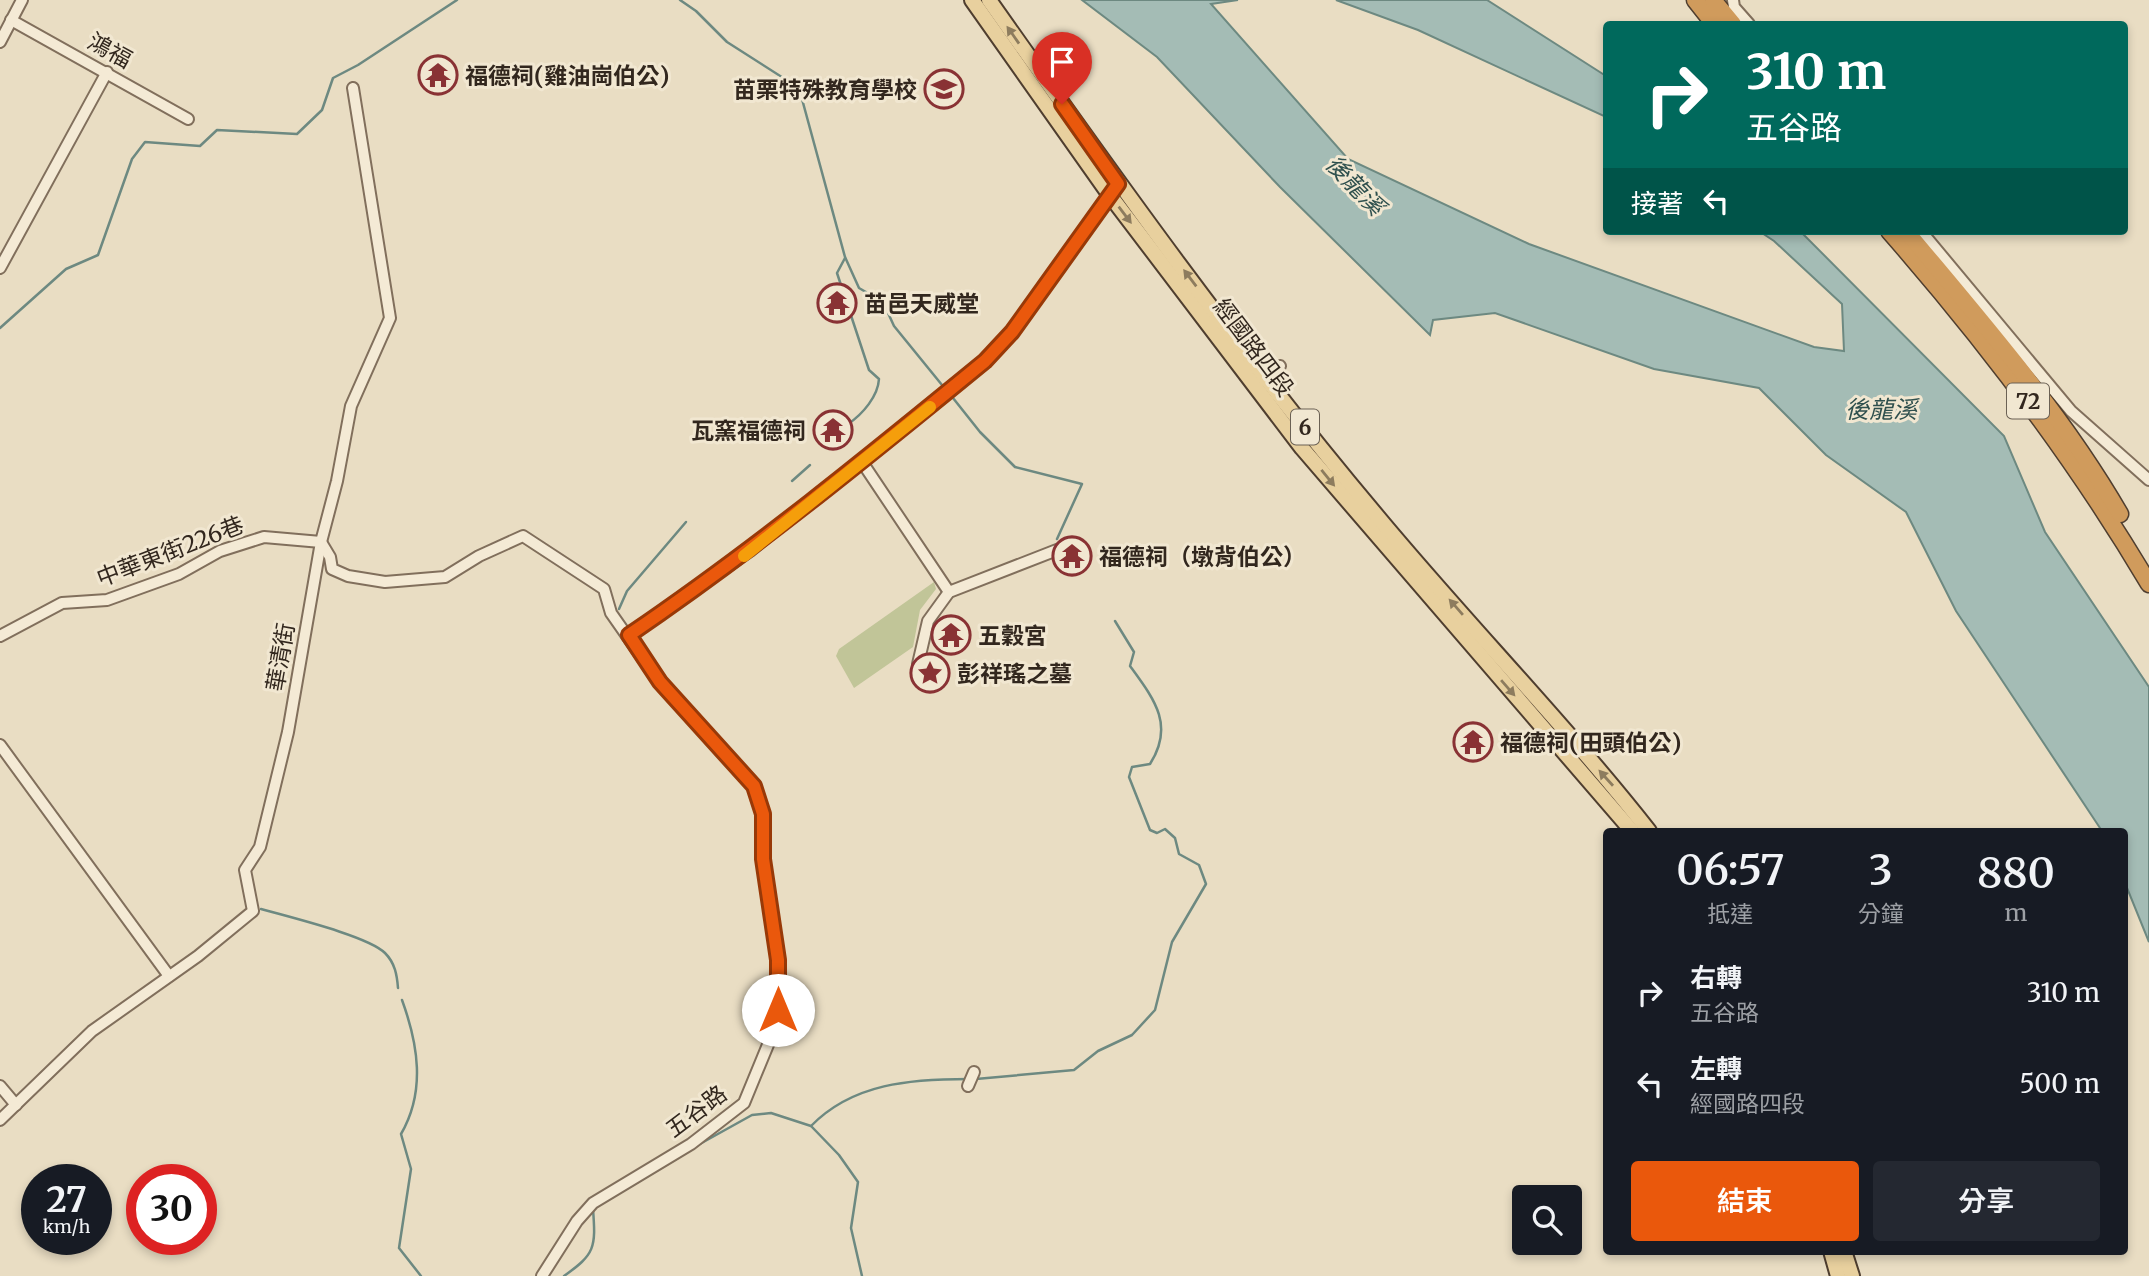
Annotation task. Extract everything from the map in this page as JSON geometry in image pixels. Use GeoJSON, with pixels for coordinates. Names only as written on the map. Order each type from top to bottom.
{"type":"FeatureCollection","features":[{"type":"Feature","properties":{"kind":"highway"},"geometry":{"type":"LineString","coordinates":[[1695,0],[1712,21]]}},
{"type":"Feature","properties":{"kind":"highway"},"geometry":{"type":"LineString","coordinates":[[1713,0],[1730,21]]}},
{"type":"Feature","properties":{"kind":"highway","name":"72"},"geometry":{"type":"LineString","coordinates":[[1892,235],[2016,384],[2105,510],[2149,584]]}},
{"type":"Feature","properties":{"kind":"highway","name":"72"},"geometry":{"type":"LineString","coordinates":[[1909,235],[2025,376],[2085,458],[2149,565]]}},
{"type":"Feature","properties":{"kind":"main road","name":"經國路四段"},"geometry":{"type":"LineString","coordinates":[[972,0],[1373,534],[1498,655],[1646,828]]}},
{"type":"Feature","properties":{"kind":"main road","name":"經國路四段"},"geometry":{"type":"LineString","coordinates":[[989,0],[1114,189]]}},
{"type":"Feature","properties":{"kind":"main road","name":"經國路四段"},"geometry":{"type":"LineString","coordinates":[[1498,655],[1630,828]]}},
{"type":"Feature","properties":{"kind":"main road"},"geometry":{"type":"LineString","coordinates":[[1832,1255],[1838,1276]]}},
{"type":"Feature","properties":{"kind":"main road"},"geometry":{"type":"LineString","coordinates":[[1845,1255],[1852,1276]]}},
{"type":"Feature","properties":{"kind":"street"},"geometry":{"type":"LineString","coordinates":[[0,41],[22,0]]}},
{"type":"Feature","properties":{"kind":"street"},"geometry":{"type":"LineString","coordinates":[[1734,0],[1734,7],[1746,21]]}},
{"type":"Feature","properties":{"kind":"street","name":"鴻福"},"geometry":{"type":"LineString","coordinates":[[11,20],[188,119]]}},
{"type":"Feature","properties":{"kind":"street"},"geometry":{"type":"LineString","coordinates":[[0,268],[107,72]]}},
{"type":"Feature","properties":{"kind":"street","name":"華清街"},"geometry":{"type":"LineString","coordinates":[[0,1120],[92,1031],[218,941],[253,911],[244,870],[260,847],[288,733],[321,542],[337,481],[351,406],[390,318],[354,88]]}},
{"type":"Feature","properties":{"kind":"street"},"geometry":{"type":"LineString","coordinates":[[629,635],[750,551],[985,361],[1012,332],[1114,189]]}},
{"type":"Feature","properties":{"kind":"street"},"geometry":{"type":"LineString","coordinates":[[1924,235],[2071,411],[2149,480]]}},
{"type":"Feature","properties":{"kind":"street"},"geometry":{"type":"LineString","coordinates":[[1260,382],[1280,366]]}},
{"type":"Feature","properties":{"kind":"street"},"geometry":{"type":"LineString","coordinates":[[862,463],[949,592]]}},
{"type":"Feature","properties":{"kind":"street","name":"五谷路"},"geometry":{"type":"LineString","coordinates":[[321,542],[330,557],[332,569],[348,576],[402,582],[445,577],[479,556],[523,536],[604,589],[611,613],[660,682],[754,786],[763,814],[763,859],[778,960],[778,1010],[772,1035],[744,1103],[691,1144],[593,1203],[577,1221],[542,1276]]}},
{"type":"Feature","properties":{"kind":"street","name":"中華東街226巷"},"geometry":{"type":"LineString","coordinates":[[0,636],[62,603],[107,600],[179,574],[220,551],[264,537],[321,542]]}},
{"type":"Feature","properties":{"kind":"street"},"geometry":{"type":"LineString","coordinates":[[918,664],[928,621],[949,592],[1062,548]]}},
{"type":"Feature","properties":{"kind":"street"},"geometry":{"type":"LineString","coordinates":[[0,745],[169,976]]}},
{"type":"Feature","properties":{"kind":"street"},"geometry":{"type":"LineString","coordinates":[[968,1086],[974,1072]]}},
{"type":"Feature","properties":{"kind":"street"},"geometry":{"type":"LineString","coordinates":[[0,1086],[16,1105]]}},
{"type":"Feature","properties":{"kind":"green space"},"geometry":{"type":"Polygon","coordinates":[[[934,582],[936,589],[920,610],[913,647],[854,688],[836,656],[839,649],[934,582]]]}},
{"type":"Feature","properties":{"kind":"water","name":"後龍溪"},"geometry":{"type":"Polygon","coordinates":[[[1082,0],[1238,0],[1211,4],[1348,159],[1529,244],[1814,347],[1844,351],[1842,304],[1765,235],[1804,235],[2004,436],[2045,532],[2149,687],[2149,942],[2128,890],[2128,828],[2100,828],[1956,611],[1906,512],[1826,455],[1759,388],[1654,369],[1495,313],[1433,320],[1430,335],[1280,187],[1157,57],[1082,0]]]}},
{"type":"Feature","properties":{"kind":"water"},"geometry":{"type":"Polygon","coordinates":[[[1336,0],[1487,0],[1603,74],[1603,116],[1418,30],[1336,0]]]}},
{"type":"Feature","properties":{"kind":"waterway"},"geometry":{"type":"LineString","coordinates":[[0,328],[66,269],[98,255],[132,159],[145,142],[200,146],[217,130],[297,134],[322,110],[333,78],[358,65],[457,0]]}},
{"type":"Feature","properties":{"kind":"waterway"},"geometry":{"type":"LineString","coordinates":[[680,0],[696,11],[727,42],[799,88],[845,257],[859,288],[883,302],[894,326],[942,385]]}},
{"type":"Feature","properties":{"kind":"waterway"},"geometry":{"type":"LineString","coordinates":[[845,258],[837,273],[869,370],[879,379],[869,404],[848,424]]}},
{"type":"Feature","properties":{"kind":"waterway"},"geometry":{"type":"LineString","coordinates":[[953,398],[980,432],[1015,467],[1082,484],[1057,539]]}},
{"type":"Feature","properties":{"kind":"waterway"},"geometry":{"type":"LineString","coordinates":[[792,481],[810,465]]}},
{"type":"Feature","properties":{"kind":"waterway"},"geometry":{"type":"LineString","coordinates":[[619,609],[627,591],[686,522]]}},
{"type":"Feature","properties":{"kind":"waterway"},"geometry":{"type":"LineString","coordinates":[[976,1079],[1074,1070],[1098,1051],[1132,1035],[1155,1010],[1172,942],[1206,884],[1199,865],[1179,854],[1175,838],[1165,829],[1157,833],[1150,830],[1129,777],[1132,767],[1150,764],[1161,737],[1161,725],[1153,701],[1130,666],[1134,652],[1115,621]]}},
{"type":"Feature","properties":{"kind":"waterway"},"geometry":{"type":"LineString","coordinates":[[261,909],[327,928],[376,947],[391,961],[398,988]]}},
{"type":"Feature","properties":{"kind":"waterway"},"geometry":{"type":"LineString","coordinates":[[402,1000],[412,1033],[417,1084],[409,1118],[401,1134],[411,1169],[399,1248],[421,1276]]}},
{"type":"Feature","properties":{"kind":"waterway"},"geometry":{"type":"LineString","coordinates":[[698,1145],[752,1115],[771,1113],[811,1126],[845,1101],[884,1086],[926,1080],[969,1079]]}},
{"type":"Feature","properties":{"kind":"waterway"},"geometry":{"type":"LineString","coordinates":[[812,1127],[839,1155],[858,1182],[851,1228],[862,1276]]}},
{"type":"Feature","properties":{"kind":"waterway"},"geometry":{"type":"LineString","coordinates":[[564,1276],[582,1262],[591,1249],[594,1233],[593,1209],[678,1158]]}},
{"type":"Feature","properties":{"kind":"slow traffic"},"geometry":{"type":"LineString","coordinates":[[744,556],[930,407]]}},
{"type":"Feature","properties":{"kind":"place","name":"福德祠(雞油崗伯公)"},"geometry":{"type":"Point","coordinates":[438,75]}},
{"type":"Feature","properties":{"kind":"place","name":"苗栗特殊教育學校"},"geometry":{"type":"Point","coordinates":[944,89]}},
{"type":"Feature","properties":{"kind":"place","name":"苗邑天威堂"},"geometry":{"type":"Point","coordinates":[837,303]}},
{"type":"Feature","properties":{"kind":"place","name":"瓦窯福德祠"},"geometry":{"type":"Point","coordinates":[833,430]}},
{"type":"Feature","properties":{"kind":"place","name":"福德祠（墩背伯公）"},"geometry":{"type":"Point","coordinates":[1072,556]}},
{"type":"Feature","properties":{"kind":"place","name":"五穀宮"},"geometry":{"type":"Point","coordinates":[951,635]}},
{"type":"Feature","properties":{"kind":"place","name":"彭祥瑤之墓"},"geometry":{"type":"Point","coordinates":[930,673]}},
{"type":"Feature","properties":{"kind":"place","name":"福德祠(田頭伯公)"},"geometry":{"type":"Point","coordinates":[1473,742]}},
{"type":"Feature","properties":{"kind":"route"},"geometry":{"type":"LineString","coordinates":[[778,1010],[778,960],[772,901],[763,859],[763,814],[754,786],[660,682],[629,635],[705,584],[803,510],[985,361],[1012,332],[1118,184],[1062,104]]}}]}
